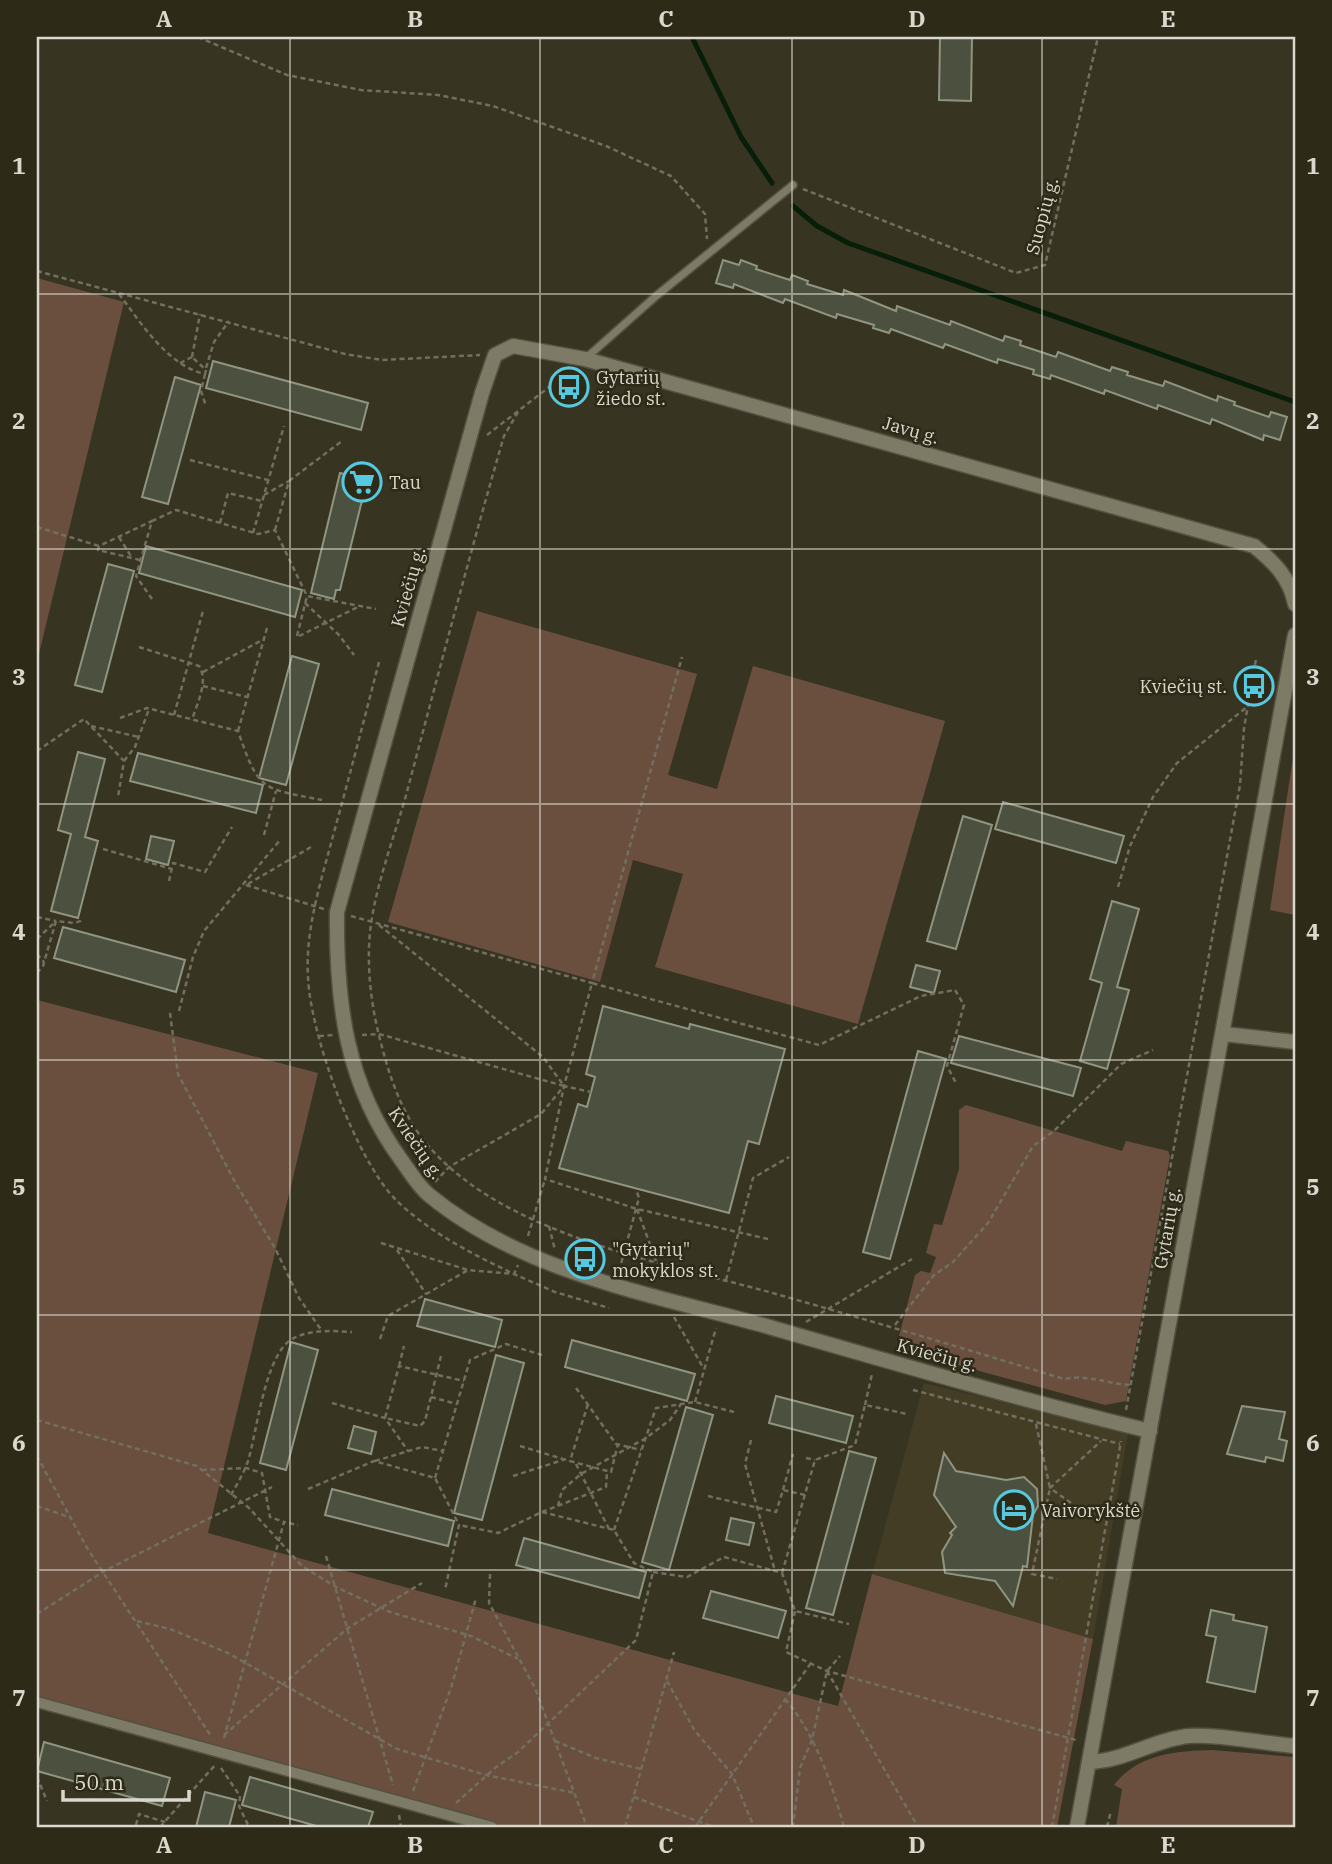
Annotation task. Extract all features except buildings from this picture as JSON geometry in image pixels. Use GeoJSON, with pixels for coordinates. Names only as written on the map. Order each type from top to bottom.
{"type":"FeatureCollection","features":[{"type":"Feature","properties":{"kind":"street","name":"Javų g."},"geometry":{"type":"LineString","coordinates":[[495,355],[513,346],[585,359],[1254,546],[1290,573]]}},
{"type":"Feature","properties":{"kind":"street","name":"Kviečių g."},"geometry":{"type":"LineString","coordinates":[[495,355],[462,461],[337,912],[337,979],[349,1054],[367,1101],[388,1141],[427,1194],[524,1251],[560,1267],[615,1287],[1150,1431]]}},
{"type":"Feature","properties":{"kind":"street"},"geometry":{"type":"LineString","coordinates":[[1290,573],[1295,604]]}},
{"type":"Feature","properties":{"kind":"street","name":"Gytarių g."},"geometry":{"type":"LineString","coordinates":[[1077,1827],[1295,635]]}},
{"type":"Feature","properties":{"kind":"street"},"geometry":{"type":"LineString","coordinates":[[1224,1034],[1295,1042]]}},
{"type":"Feature","properties":{"kind":"street"},"geometry":{"type":"LineString","coordinates":[[37,1702],[492,1827]]}},
{"type":"Feature","properties":{"kind":"street"},"geometry":{"type":"LineString","coordinates":[[1089,1762],[1107,1761],[1159,1741],[1187,1736],[1295,1746]]}},
{"type":"Feature","properties":{"kind":"lane"},"geometry":{"type":"LineString","coordinates":[[585,359],[793,186]]}},
{"type":"Feature","properties":{"kind":"path"},"geometry":{"type":"LineString","coordinates":[[198,37],[288,75],[360,90],[438,95],[493,106],[606,146],[671,176],[705,214],[708,236],[702,259]]}},
{"type":"Feature","properties":{"kind":"path","name":"Suopių g."},"geometry":{"type":"LineString","coordinates":[[793,186],[1016,272],[1045,265],[1098,37]]}},
{"type":"Feature","properties":{"kind":"path"},"geometry":{"type":"LineString","coordinates":[[37,271],[345,354],[382,360],[495,355]]}},
{"type":"Feature","properties":{"kind":"path"},"geometry":{"type":"LineString","coordinates":[[117,293],[146,329],[187,370],[205,372]]}},
{"type":"Feature","properties":{"kind":"path"},"geometry":{"type":"LineString","coordinates":[[192,357],[200,314]]}},
{"type":"Feature","properties":{"kind":"path"},"geometry":{"type":"LineString","coordinates":[[206,405],[201,391],[205,372],[214,342],[229,321]]}},
{"type":"Feature","properties":{"kind":"path"},"geometry":{"type":"LineString","coordinates":[[180,363],[192,357]]}},
{"type":"Feature","properties":{"kind":"path"},"geometry":{"type":"LineString","coordinates":[[192,357],[205,372]]}},
{"type":"Feature","properties":{"kind":"path"},"geometry":{"type":"LineString","coordinates":[[486,436],[585,359]]}},
{"type":"Feature","properties":{"kind":"path"},"geometry":{"type":"LineString","coordinates":[[519,412],[504,436],[457,599],[372,922],[369,978],[379,1034],[404,1107],[422,1138],[449,1167],[484,1194],[549,1226],[624,1253],[828,1309],[1064,1379],[1079,1376],[1131,1385]]}},
{"type":"Feature","properties":{"kind":"path"},"geometry":{"type":"LineString","coordinates":[[253,533],[284,426]]}},
{"type":"Feature","properties":{"kind":"path"},"geometry":{"type":"LineString","coordinates":[[264,495],[289,481],[342,441]]}},
{"type":"Feature","properties":{"kind":"path"},"geometry":{"type":"LineString","coordinates":[[190,460],[268,480]]}},
{"type":"Feature","properties":{"kind":"path"},"geometry":{"type":"LineString","coordinates":[[289,481],[275,530],[307,596],[298,636],[360,606]]}},
{"type":"Feature","properties":{"kind":"path"},"geometry":{"type":"LineString","coordinates":[[220,523],[228,493],[262,501]]}},
{"type":"Feature","properties":{"kind":"path"},"geometry":{"type":"LineString","coordinates":[[37,527],[99,546],[176,510],[253,533],[275,530]]}},
{"type":"Feature","properties":{"kind":"path"},"geometry":{"type":"LineString","coordinates":[[152,521],[135,576],[152,598]]}},
{"type":"Feature","properties":{"kind":"path"},"geometry":{"type":"LineString","coordinates":[[119,537],[132,558]]}},
{"type":"Feature","properties":{"kind":"path"},"geometry":{"type":"LineString","coordinates":[[99,546],[99,550],[140,561]]}},
{"type":"Feature","properties":{"kind":"path"},"geometry":{"type":"LineString","coordinates":[[307,596],[376,609]]}},
{"type":"Feature","properties":{"kind":"path"},"geometry":{"type":"LineString","coordinates":[[306,603],[354,654]]}},
{"type":"Feature","properties":{"kind":"path"},"geometry":{"type":"LineString","coordinates":[[174,715],[203,611]]}},
{"type":"Feature","properties":{"kind":"path"},"geometry":{"type":"LineString","coordinates":[[267,628],[238,731],[254,776],[276,791],[322,800]]}},
{"type":"Feature","properties":{"kind":"path"},"geometry":{"type":"LineString","coordinates":[[203,673],[264,639]]}},
{"type":"Feature","properties":{"kind":"path"},"geometry":{"type":"LineString","coordinates":[[139,647],[199,666],[203,673],[202,686],[192,720]]}},
{"type":"Feature","properties":{"kind":"path"},"geometry":{"type":"LineString","coordinates":[[524,1251],[545,1179],[564,1086],[682,657]]}},
{"type":"Feature","properties":{"kind":"path"},"geometry":{"type":"LineString","coordinates":[[1052,1827],[1240,785],[1247,706],[1256,659]]}},
{"type":"Feature","properties":{"kind":"path"},"geometry":{"type":"LineString","coordinates":[[379,662],[315,907],[308,977],[319,1036],[346,1118],[395,1199],[412,1214],[461,1246],[514,1274],[555,1292],[609,1308]]}},
{"type":"Feature","properties":{"kind":"path"},"geometry":{"type":"LineString","coordinates":[[202,686],[247,698]]}},
{"type":"Feature","properties":{"kind":"path"},"geometry":{"type":"LineString","coordinates":[[1118,887],[1130,846],[1153,797],[1177,763],[1247,706]]}},
{"type":"Feature","properties":{"kind":"path"},"geometry":{"type":"LineString","coordinates":[[120,719],[149,709],[238,731]]}},
{"type":"Feature","properties":{"kind":"path"},"geometry":{"type":"LineString","coordinates":[[118,797],[124,761],[135,747],[149,709]]}},
{"type":"Feature","properties":{"kind":"path"},"geometry":{"type":"LineString","coordinates":[[37,751],[84,719],[124,761]]}},
{"type":"Feature","properties":{"kind":"path"},"geometry":{"type":"LineString","coordinates":[[91,726],[139,737]]}},
{"type":"Feature","properties":{"kind":"path"},"geometry":{"type":"LineString","coordinates":[[264,835],[276,791]]}},
{"type":"Feature","properties":{"kind":"path"},"geometry":{"type":"LineString","coordinates":[[169,881],[173,863],[205,872],[232,827]]}},
{"type":"Feature","properties":{"kind":"path"},"geometry":{"type":"LineString","coordinates":[[179,1011],[193,957],[204,930],[281,839]]}},
{"type":"Feature","properties":{"kind":"path"},"geometry":{"type":"LineString","coordinates":[[239,889],[311,847]]}},
{"type":"Feature","properties":{"kind":"path"},"geometry":{"type":"LineString","coordinates":[[103,849],[172,869]]}},
{"type":"Feature","properties":{"kind":"path"},"geometry":{"type":"LineString","coordinates":[[246,885],[315,907]]}},
{"type":"Feature","properties":{"kind":"path"},"geometry":{"type":"LineString","coordinates":[[337,912],[819,1045],[920,996],[955,990],[964,1005],[947,1066],[956,1083]]}},
{"type":"Feature","properties":{"kind":"path"},"geometry":{"type":"LineString","coordinates":[[37,918],[74,923],[83,920]]}},
{"type":"Feature","properties":{"kind":"path"},"geometry":{"type":"LineString","coordinates":[[37,939],[56,921]]}},
{"type":"Feature","properties":{"kind":"path"},"geometry":{"type":"LineString","coordinates":[[37,973],[43,964],[56,921]]}},
{"type":"Feature","properties":{"kind":"path"},"geometry":{"type":"LineString","coordinates":[[378,924],[543,1057],[564,1086]]}},
{"type":"Feature","properties":{"kind":"path"},"geometry":{"type":"LineString","coordinates":[[37,954],[43,964]]}},
{"type":"Feature","properties":{"kind":"path"},"geometry":{"type":"LineString","coordinates":[[37,964],[43,964]]}},
{"type":"Feature","properties":{"kind":"path"},"geometry":{"type":"LineString","coordinates":[[170,1013],[178,1074],[236,1185],[275,1248],[299,1298],[322,1331]]}},
{"type":"Feature","properties":{"kind":"path"},"geometry":{"type":"LineString","coordinates":[[359,1035],[379,1034],[591,1092]]}},
{"type":"Feature","properties":{"kind":"path"},"geometry":{"type":"LineString","coordinates":[[319,1036],[332,1035]]}},
{"type":"Feature","properties":{"kind":"path"},"geometry":{"type":"LineString","coordinates":[[895,1325],[934,1275],[953,1262],[988,1223],[1033,1146],[1054,1131],[1121,1064],[1153,1050]]}},
{"type":"Feature","properties":{"kind":"path"},"geometry":{"type":"LineString","coordinates":[[435,1182],[449,1167],[541,1114],[564,1086]]}},
{"type":"Feature","properties":{"kind":"path"},"geometry":{"type":"LineString","coordinates":[[726,1280],[753,1178],[789,1157]]}},
{"type":"Feature","properties":{"kind":"path"},"geometry":{"type":"LineString","coordinates":[[545,1179],[636,1209],[768,1239]]}},
{"type":"Feature","properties":{"kind":"path"},"geometry":{"type":"LineString","coordinates":[[618,1274],[639,1198],[636,1189]]}},
{"type":"Feature","properties":{"kind":"path"},"geometry":{"type":"LineString","coordinates":[[412,1214],[419,1205]]}},
{"type":"Feature","properties":{"kind":"path"},"geometry":{"type":"LineString","coordinates":[[636,1209],[656,1261]]}},
{"type":"Feature","properties":{"kind":"path"},"geometry":{"type":"LineString","coordinates":[[549,1226],[560,1267]]}},
{"type":"Feature","properties":{"kind":"path"},"geometry":{"type":"LineString","coordinates":[[381,1243],[468,1270],[514,1274]]}},
{"type":"Feature","properties":{"kind":"path"},"geometry":{"type":"LineString","coordinates":[[396,1248],[426,1294]]}},
{"type":"Feature","properties":{"kind":"path"},"geometry":{"type":"LineString","coordinates":[[828,1309],[912,1259]]}},
{"type":"Feature","properties":{"kind":"path"},"geometry":{"type":"LineString","coordinates":[[380,1339],[387,1316],[468,1270]]}},
{"type":"Feature","properties":{"kind":"path"},"geometry":{"type":"LineString","coordinates":[[663,1299],[704,1368]]}},
{"type":"Feature","properties":{"kind":"path"},"geometry":{"type":"LineString","coordinates":[[695,1402],[720,1314]]}},
{"type":"Feature","properties":{"kind":"path"},"geometry":{"type":"LineString","coordinates":[[231,1495],[246,1468],[264,1392],[279,1354],[292,1338],[322,1331],[352,1332]]}},
{"type":"Feature","properties":{"kind":"path"},"geometry":{"type":"LineString","coordinates":[[445,1590],[458,1525],[435,1478],[470,1360],[506,1345],[542,1355]]}},
{"type":"Feature","properties":{"kind":"path"},"geometry":{"type":"LineString","coordinates":[[384,1418],[404,1346]]}},
{"type":"Feature","properties":{"kind":"path"},"geometry":{"type":"LineString","coordinates":[[332,1403],[420,1426],[425,1421],[441,1356]]}},
{"type":"Feature","properties":{"kind":"path"},"geometry":{"type":"LineString","coordinates":[[806,1458],[815,1460],[855,1445],[876,1358]]}},
{"type":"Feature","properties":{"kind":"path"},"geometry":{"type":"LineString","coordinates":[[399,1366],[464,1381]]}},
{"type":"Feature","properties":{"kind":"path"},"geometry":{"type":"LineString","coordinates":[[576,1388],[618,1444],[642,1450]]}},
{"type":"Feature","properties":{"kind":"path"},"geometry":{"type":"LineString","coordinates":[[913,1391],[1120,1444]]}},
{"type":"Feature","properties":{"kind":"path"},"geometry":{"type":"LineString","coordinates":[[431,1396],[457,1404]]}},
{"type":"Feature","properties":{"kind":"path"},"geometry":{"type":"LineString","coordinates":[[1031,1399],[1050,1488],[1031,1574],[1057,1579]]}},
{"type":"Feature","properties":{"kind":"path"},"geometry":{"type":"LineString","coordinates":[[612,1530],[656,1408],[695,1402],[734,1412]]}},
{"type":"Feature","properties":{"kind":"path"},"geometry":{"type":"LineString","coordinates":[[568,1460],[587,1404]]}},
{"type":"Feature","properties":{"kind":"path"},"geometry":{"type":"LineString","coordinates":[[558,1506],[562,1490],[581,1474],[646,1438],[670,1420],[681,1404]]}},
{"type":"Feature","properties":{"kind":"path"},"geometry":{"type":"LineString","coordinates":[[865,1405],[907,1414]]}},
{"type":"Feature","properties":{"kind":"path"},"geometry":{"type":"LineString","coordinates":[[384,1418],[408,1451]]}},
{"type":"Feature","properties":{"kind":"path"},"geometry":{"type":"LineString","coordinates":[[37,1420],[197,1466],[241,1503],[302,1566],[335,1587],[381,1608],[466,1634],[518,1659]]}},
{"type":"Feature","properties":{"kind":"path"},"geometry":{"type":"LineString","coordinates":[[751,1440],[745,1464],[775,1571]]}},
{"type":"Feature","properties":{"kind":"path"},"geometry":{"type":"LineString","coordinates":[[1050,1488],[1102,1440]]}},
{"type":"Feature","properties":{"kind":"path"},"geometry":{"type":"LineString","coordinates":[[520,1446],[611,1472],[618,1444]]}},
{"type":"Feature","properties":{"kind":"path"},"geometry":{"type":"LineString","coordinates":[[307,1489],[374,1461],[422,1447],[443,1451]]}},
{"type":"Feature","properties":{"kind":"path"},"geometry":{"type":"LineString","coordinates":[[708,1496],[776,1512],[793,1454]]}},
{"type":"Feature","properties":{"kind":"path"},"geometry":{"type":"LineString","coordinates":[[37,1456],[69,1517],[103,1572],[220,1751]]}},
{"type":"Feature","properties":{"kind":"path"},"geometry":{"type":"LineString","coordinates":[[513,1476],[568,1460]]}},
{"type":"Feature","properties":{"kind":"path"},"geometry":{"type":"LineString","coordinates":[[815,1460],[782,1573],[795,1611],[786,1653],[827,1671],[1093,1745]]}},
{"type":"Feature","properties":{"kind":"path"},"geometry":{"type":"LineString","coordinates":[[374,1461],[435,1478]]}},
{"type":"Feature","properties":{"kind":"path"},"geometry":{"type":"LineString","coordinates":[[575,1463],[612,1530],[635,1563],[653,1572],[687,1577],[724,1557],[782,1573]]}},
{"type":"Feature","properties":{"kind":"path"},"geometry":{"type":"LineString","coordinates":[[202,1471],[246,1468],[262,1473],[270,1517],[298,1525]]}},
{"type":"Feature","properties":{"kind":"path"},"geometry":{"type":"LineString","coordinates":[[458,1525],[498,1533],[606,1487],[607,1471]]}},
{"type":"Feature","properties":{"kind":"path"},"geometry":{"type":"LineString","coordinates":[[37,1614],[103,1572],[272,1487]]}},
{"type":"Feature","properties":{"kind":"path"},"geometry":{"type":"LineString","coordinates":[[1050,1488],[1071,1503]]}},
{"type":"Feature","properties":{"kind":"path"},"geometry":{"type":"LineString","coordinates":[[783,1490],[805,1495]]}},
{"type":"Feature","properties":{"kind":"path"},"geometry":{"type":"LineString","coordinates":[[37,1506],[69,1517]]}},
{"type":"Feature","properties":{"kind":"path"},"geometry":{"type":"LineString","coordinates":[[542,1512],[612,1530]]}},
{"type":"Feature","properties":{"kind":"path"},"geometry":{"type":"LineString","coordinates":[[284,1522],[224,1735],[348,1628],[422,1583]]}},
{"type":"Feature","properties":{"kind":"path"},"geometry":{"type":"LineString","coordinates":[[326,1556],[380,1741],[403,1803]]}},
{"type":"Feature","properties":{"kind":"path"},"geometry":{"type":"LineString","coordinates":[[445,1814],[486,1776],[518,1752],[636,1640],[653,1572]]}},
{"type":"Feature","properties":{"kind":"path"},"geometry":{"type":"LineString","coordinates":[[490,1574],[489,1604],[535,1688],[587,1827]]}},
{"type":"Feature","properties":{"kind":"path"},"geometry":{"type":"LineString","coordinates":[[401,1827],[403,1803],[424,1759],[451,1688],[476,1598]]}},
{"type":"Feature","properties":{"kind":"path"},"geometry":{"type":"LineString","coordinates":[[795,1611],[849,1624]]}},
{"type":"Feature","properties":{"kind":"path"},"geometry":{"type":"LineString","coordinates":[[136,1621],[170,1629],[228,1653],[380,1741],[424,1759],[486,1776],[575,1793]]}},
{"type":"Feature","properties":{"kind":"path"},"geometry":{"type":"LineString","coordinates":[[625,1827],[674,1651]]}},
{"type":"Feature","properties":{"kind":"path"},"geometry":{"type":"LineString","coordinates":[[793,1827],[800,1768],[812,1740],[827,1671],[840,1656]]}},
{"type":"Feature","properties":{"kind":"path"},"geometry":{"type":"LineString","coordinates":[[695,1827],[811,1663]]}},
{"type":"Feature","properties":{"kind":"path"},"geometry":{"type":"LineString","coordinates":[[827,1671],[918,1827]]}},
{"type":"Feature","properties":{"kind":"path"},"geometry":{"type":"LineString","coordinates":[[667,1679],[695,1731],[732,1774],[754,1827]]}},
{"type":"Feature","properties":{"kind":"path"},"geometry":{"type":"LineString","coordinates":[[785,1699],[801,1718],[812,1740],[844,1827]]}},
{"type":"Feature","properties":{"kind":"path"},"geometry":{"type":"LineString","coordinates":[[555,1741],[596,1758],[641,1769]]}},
{"type":"Feature","properties":{"kind":"path"},"geometry":{"type":"LineString","coordinates":[[160,1827],[218,1762],[240,1796],[239,1806],[249,1827]]}},
{"type":"Feature","properties":{"kind":"path"},"geometry":{"type":"LineString","coordinates":[[37,1777],[47,1801]]}},
{"type":"Feature","properties":{"kind":"path"},"geometry":{"type":"LineString","coordinates":[[633,1797],[713,1827]]}},
{"type":"Feature","properties":{"kind":"path"},"geometry":{"type":"LineString","coordinates":[[1107,1827],[1111,1811]]}},
{"type":"Feature","properties":{"kind":"path"},"geometry":{"type":"LineString","coordinates":[[136,1825],[139,1814],[165,1822]]}},
{"type":"Feature","properties":{"kind":"shaded area"},"geometry":{"type":"Polygon","coordinates":[[[37,278],[124,302],[37,662],[37,278]]]}},
{"type":"Feature","properties":{"kind":"shaded area"},"geometry":{"type":"Polygon","coordinates":[[[477,611],[697,674],[668,775],[717,789],[753,666],[945,721],[858,1024],[655,967],[683,874],[633,860],[600,982],[388,922],[477,611]]]}},
{"type":"Feature","properties":{"kind":"shaded area"},"geometry":{"type":"Polygon","coordinates":[[[1295,744],[1295,915],[1270,910],[1295,744]]]}},
{"type":"Feature","properties":{"kind":"shaded area"},"geometry":{"type":"Polygon","coordinates":[[[37,1000],[318,1073],[208,1533],[838,1706],[872,1574],[1093,1639],[1057,1827],[492,1827],[37,1702],[37,1000]]]}},
{"type":"Feature","properties":{"kind":"shaded area"},"geometry":{"type":"Polygon","coordinates":[[[966,1105],[1122,1151],[1126,1141],[1168,1151],[1170,1156],[1126,1401],[1105,1405],[906,1351],[898,1340],[915,1275],[921,1271],[930,1273],[936,1257],[926,1253],[934,1224],[942,1225],[959,1169],[959,1110],[966,1105]]]}},
{"type":"Feature","properties":{"kind":"shaded area"},"geometry":{"type":"Polygon","coordinates":[[[924,1383],[1128,1433],[1093,1639],[872,1574],[924,1383]]]}},
{"type":"Feature","properties":{"kind":"shaded area"},"geometry":{"type":"Polygon","coordinates":[[[1212,1750],[1295,1757],[1295,1827],[1116,1827],[1122,1789],[1114,1785],[1124,1775],[1134,1767],[1158,1756],[1212,1750]]]}},
{"type":"Feature","properties":{"kind":"waterway"},"geometry":{"type":"LineString","coordinates":[[692,37],[741,137],[772,183]]}},
{"type":"Feature","properties":{"kind":"waterway"},"geometry":{"type":"LineString","coordinates":[[793,206],[817,226],[848,243],[1295,402]]}},
{"type":"Feature","properties":{"kind":"place","name":"Gytarių žiedo st."},"geometry":{"type":"Point","coordinates":[569,387]}},
{"type":"Feature","properties":{"kind":"place","name":"Tau"},"geometry":{"type":"Point","coordinates":[362,482]}},
{"type":"Feature","properties":{"kind":"place","name":"Kviečių st."},"geometry":{"type":"Point","coordinates":[1254,686]}},
{"type":"Feature","properties":{"kind":"place","name":"\"Gytarių\" mokyklos st."},"geometry":{"type":"Point","coordinates":[585,1259]}},
{"type":"Feature","properties":{"kind":"place","name":"Vaivorykštė"},"geometry":{"type":"Point","coordinates":[1014,1510]}}]}
